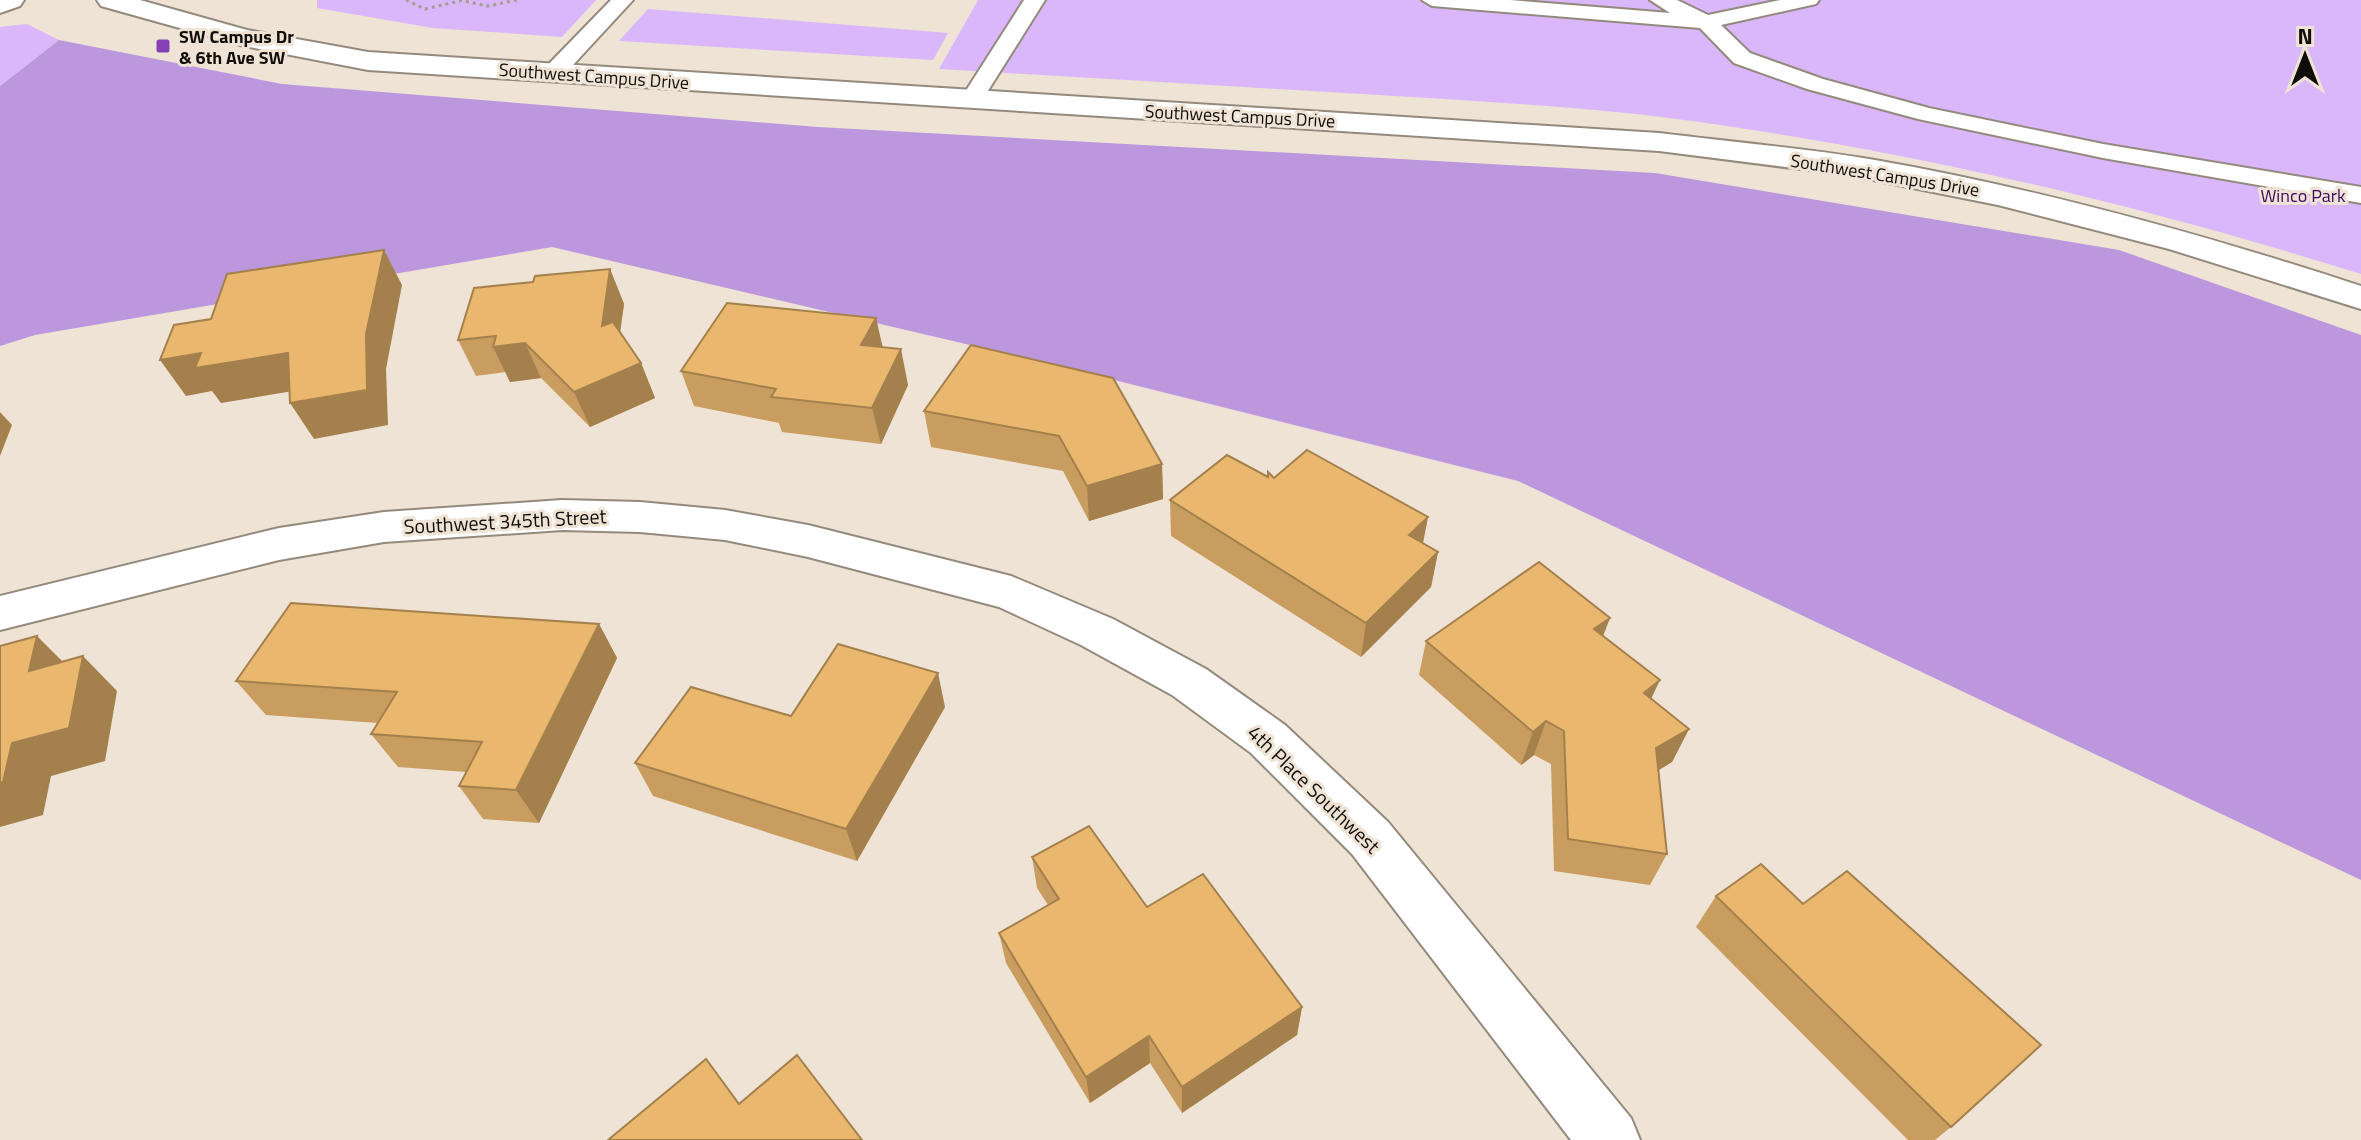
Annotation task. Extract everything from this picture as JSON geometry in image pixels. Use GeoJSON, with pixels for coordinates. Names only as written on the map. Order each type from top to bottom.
{"type":"FeatureCollection","features":[{"type":"Feature","properties":{"kind":"main road"},"geometry":{"type":"LineString","coordinates":[[0,5],[11,0]]}},
{"type":"Feature","properties":{"kind":"main road","name":"Southwest Campus Drive"},"geometry":{"type":"LineString","coordinates":[[110,0],[244,38],[368,61],[1644,141],[1872,170],[1994,193],[2130,227],[2361,298]]}},
{"type":"Feature","properties":{"kind":"main road","name":"Southwest 345th Street"},"geometry":{"type":"LineString","coordinates":[[0,613],[279,544],[384,527],[562,515],[640,517],[725,525],[808,541],[1011,593]]}},
{"type":"Feature","properties":{"kind":"main road","name":"4th Place Southwest"},"geometry":{"type":"LineString","coordinates":[[1011,593],[1097,632],[1189,682],[1268,739],[1370,838],[1609,1140]]}},
{"type":"Feature","properties":{"kind":"lane"},"geometry":{"type":"LineString","coordinates":[[552,74],[623,0]]}},
{"type":"Feature","properties":{"kind":"lane"},"geometry":{"type":"LineString","coordinates":[[971,100],[1035,0]]}},
{"type":"Feature","properties":{"kind":"lane"},"geometry":{"type":"LineString","coordinates":[[1432,0],[1706,22],[1809,0]]}},
{"type":"Feature","properties":{"kind":"lane"},"geometry":{"type":"LineString","coordinates":[[1660,0],[1706,22],[1742,58],[1815,84],[1926,114],[2206,170],[2361,195]]}},
{"type":"Feature","properties":{"kind":"path"},"geometry":{"type":"LineString","coordinates":[[406,0],[425,9],[460,0],[489,6],[517,0]]}},
{"type":"Feature","properties":{"kind":"green space"},"geometry":{"type":"Polygon","coordinates":[[[317,0],[596,0],[562,37],[433,28],[317,8],[317,0]]]}},
{"type":"Feature","properties":{"kind":"green space","name":"Winco Park"},"geometry":{"type":"Polygon","coordinates":[[[978,0],[2361,0],[2361,274],[2108,202],[2022,182],[1851,146],[1677,119],[1501,103],[939,69],[978,0]]]}},
{"type":"Feature","properties":{"kind":"green space"},"geometry":{"type":"Polygon","coordinates":[[[648,9],[948,33],[933,60],[619,41],[648,9]]]}},
{"type":"Feature","properties":{"kind":"green space"},"geometry":{"type":"Polygon","coordinates":[[[27,24],[59,40],[0,86],[0,27],[27,24]]]}},
{"type":"Feature","properties":{"kind":"shaded area"},"geometry":{"type":"Polygon","coordinates":[[[59,40],[282,84],[818,127],[1655,173],[2119,250],[2361,335],[2361,880],[1518,481],[1030,359],[552,247],[35,335],[0,346],[0,86],[59,40]]]}},
{"type":"Feature","properties":{"kind":"building"},"geometry":{"type":"Polygon","coordinates":[[[384,250],[366,334],[367,390],[290,403],[288,353],[195,368],[201,353],[160,360],[174,325],[211,319],[227,274],[384,250]]]}},
{"type":"Feature","properties":{"kind":"building"},"geometry":{"type":"Polygon","coordinates":[[[610,269],[602,326],[613,322],[641,363],[574,392],[525,343],[493,347],[496,336],[458,340],[474,288],[533,282],[535,276],[610,269]]]}},
{"type":"Feature","properties":{"kind":"building"},"geometry":{"type":"Polygon","coordinates":[[[727,303],[876,318],[861,345],[901,349],[872,408],[771,397],[776,389],[681,371],[727,303]]]}},
{"type":"Feature","properties":{"kind":"building"},"geometry":{"type":"Polygon","coordinates":[[[971,345],[1113,378],[1162,464],[1087,486],[1059,436],[924,411],[971,345]]]}},
{"type":"Feature","properties":{"kind":"building"},"geometry":{"type":"Polygon","coordinates":[[[1307,450],[1428,517],[1409,535],[1438,552],[1366,623],[1170,500],[1227,455],[1268,477],[1268,472],[1274,478],[1307,450]]]}},
{"type":"Feature","properties":{"kind":"building"},"geometry":{"type":"Polygon","coordinates":[[[1539,562],[1610,618],[1594,629],[1660,680],[1644,693],[1689,729],[1656,748],[1667,854],[1568,839],[1564,731],[1546,721],[1533,732],[1426,641],[1539,562]]]}},
{"type":"Feature","properties":{"kind":"building"},"geometry":{"type":"Polygon","coordinates":[[[291,603],[599,624],[516,790],[459,786],[482,742],[371,734],[397,692],[236,681],[291,603]]]}},
{"type":"Feature","properties":{"kind":"building"},"geometry":{"type":"Polygon","coordinates":[[[37,636],[29,671],[83,656],[69,728],[12,743],[3,782],[0,783],[0,646],[37,636]]]}},
{"type":"Feature","properties":{"kind":"building"},"geometry":{"type":"Polygon","coordinates":[[[838,644],[938,673],[846,829],[635,763],[691,687],[791,716],[838,644]]]}},
{"type":"Feature","properties":{"kind":"building"},"geometry":{"type":"Polygon","coordinates":[[[1089,826],[1147,907],[1203,874],[1302,1007],[1182,1087],[1149,1036],[1086,1077],[999,933],[1059,899],[1032,857],[1089,826]]]}},
{"type":"Feature","properties":{"kind":"building"},"geometry":{"type":"Polygon","coordinates":[[[1761,864],[1803,904],[1847,871],[2041,1045],[1951,1127],[1716,896],[1761,864]]]}},
{"type":"Feature","properties":{"kind":"building"},"geometry":{"type":"Polygon","coordinates":[[[797,1055],[862,1140],[608,1140],[706,1059],[739,1104],[797,1055]]]}},
{"type":"Feature","properties":{"kind":"place","name":"SW Campus Dr & 6th Ave SW"},"geometry":{"type":"Point","coordinates":[163,46]}}]}
